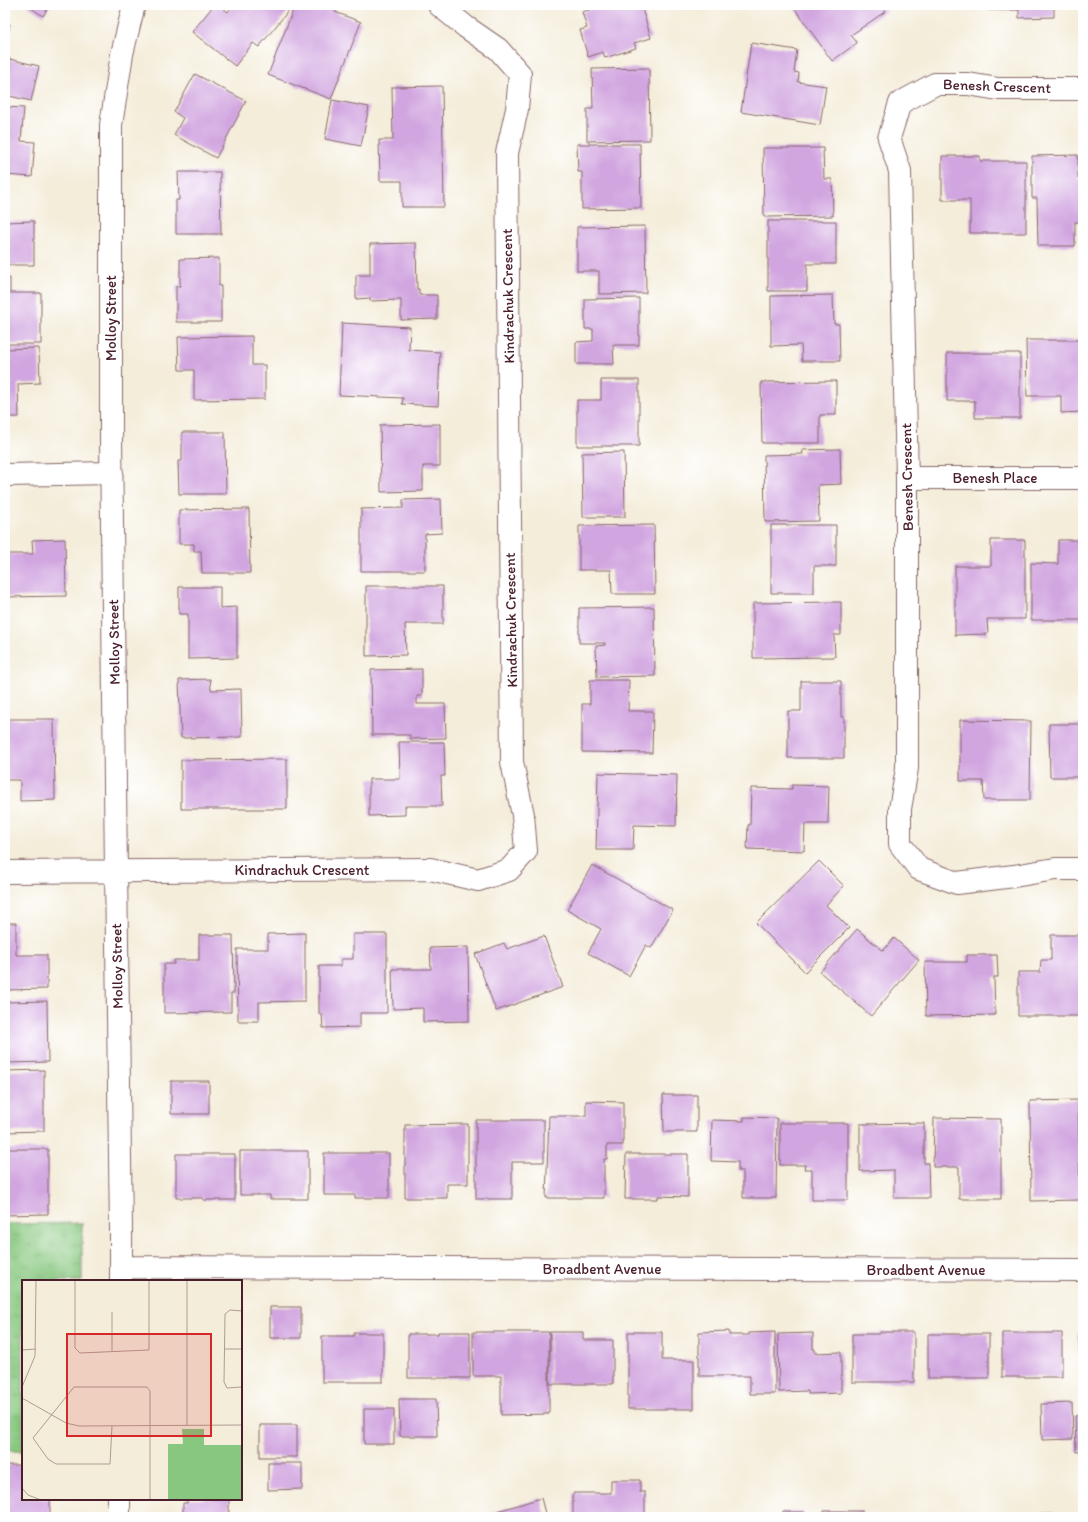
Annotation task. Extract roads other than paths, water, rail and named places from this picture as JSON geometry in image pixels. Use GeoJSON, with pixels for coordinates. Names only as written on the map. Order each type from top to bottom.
{"type":"FeatureCollection","features":[{"type":"Feature","properties":{"kind":"street","name":"Molloy Street"},"geometry":{"type":"LineString","coordinates":[[121,1274],[112,473],[111,125],[122,54],[134,5]]}},
{"type":"Feature","properties":{"kind":"street","name":"Kindrachuk Crescent"},"geometry":{"type":"LineString","coordinates":[[116,871],[430,869],[478,880],[509,870],[526,851],[523,815],[512,762],[507,161],[507,153],[518,109],[520,74],[498,49],[466,27],[439,5]]}},
{"type":"Feature","properties":{"kind":"street","name":"Benesh Crescent"},"geometry":{"type":"LineString","coordinates":[[1083,89],[998,89],[968,84],[935,84],[900,103],[889,138],[900,171],[907,478],[907,768],[900,809],[900,844],[919,869],[957,883],[1055,869],[1083,869]]}},
{"type":"Feature","properties":{"kind":"street"},"geometry":{"type":"LineString","coordinates":[[5,474],[112,473]]}},
{"type":"Feature","properties":{"kind":"street","name":"Benesh Place"},"geometry":{"type":"LineString","coordinates":[[907,478],[1083,478]]}},
{"type":"Feature","properties":{"kind":"street"},"geometry":{"type":"LineString","coordinates":[[5,872],[116,871]]}},
{"type":"Feature","properties":{"kind":"street","name":"Broadbent Avenue"},"geometry":{"type":"LineString","coordinates":[[121,1274],[1083,1270]]}},
{"type":"Feature","properties":{"kind":"street"},"geometry":{"type":"LineString","coordinates":[[119,1500],[119,1517]]}}]}
